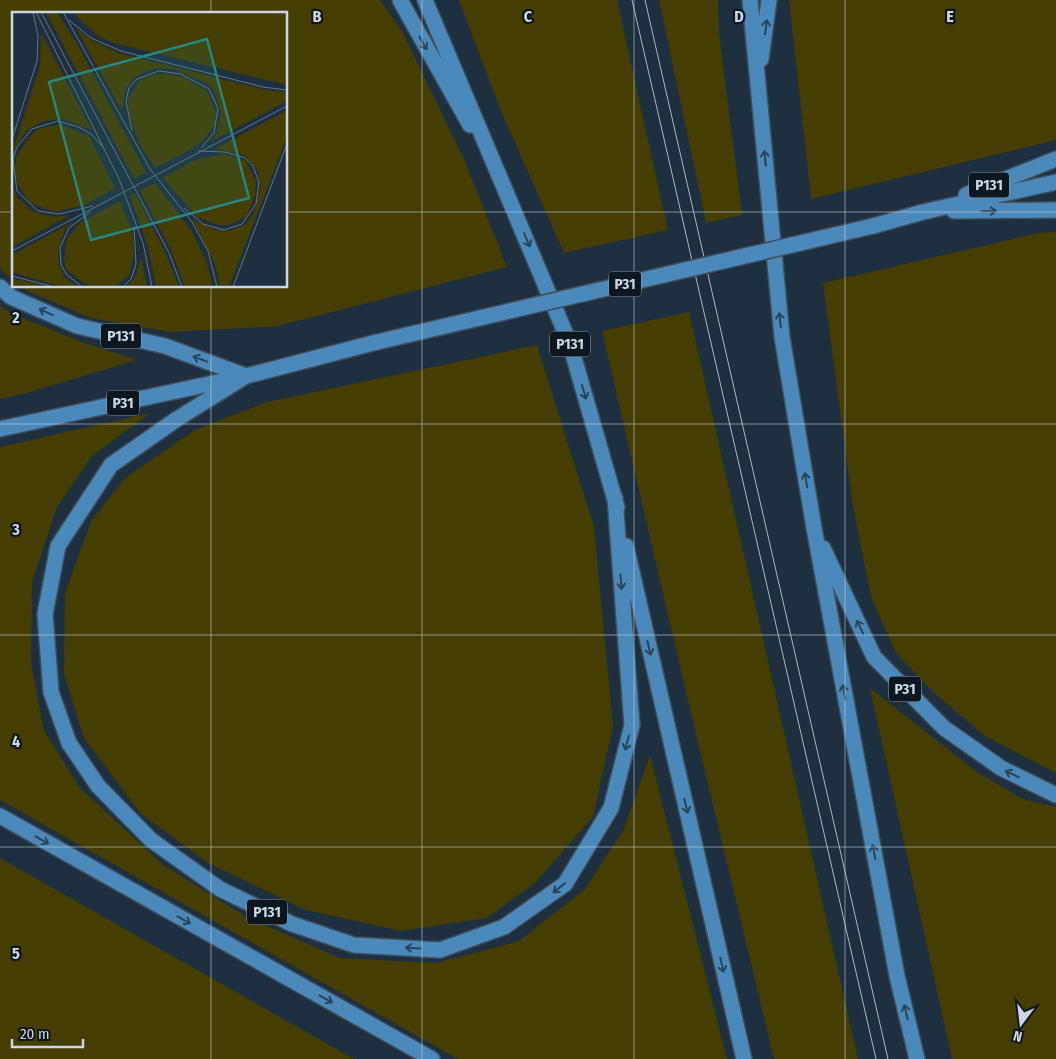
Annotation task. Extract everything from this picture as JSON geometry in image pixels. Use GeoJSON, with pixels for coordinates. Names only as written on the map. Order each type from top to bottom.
{"type":"FeatureCollection","features":[{"type":"Feature","properties":{"kind":"main road","name":"Р131"},"geometry":{"type":"LineString","coordinates":[[400,0],[509,195]]}},
{"type":"Feature","properties":{"kind":"main road","name":"Р131"},"geometry":{"type":"LineString","coordinates":[[425,0],[509,195],[570,344],[615,498],[744,1059]]}},
{"type":"Feature","properties":{"kind":"main road","name":"Р31"},"geometry":{"type":"LineString","coordinates":[[750,0],[782,337],[814,528],[874,657],[944,728],[1001,768],[1056,795]]}},
{"type":"Feature","properties":{"kind":"main road"},"geometry":{"type":"LineString","coordinates":[[758,88],[769,0]]}},
{"type":"Feature","properties":{"kind":"main road","name":"Р131"},"geometry":{"type":"LineString","coordinates":[[923,212],[1056,159]]}},
{"type":"Feature","properties":{"kind":"main road"},"geometry":{"type":"LineString","coordinates":[[923,212],[1056,182]]}},
{"type":"Feature","properties":{"kind":"main road","name":"Р31"},"geometry":{"type":"LineString","coordinates":[[0,429],[246,376],[377,342],[873,226],[923,212],[1056,210]]}},
{"type":"Feature","properties":{"kind":"main road","name":"Р131"},"geometry":{"type":"LineString","coordinates":[[0,287],[11,297],[77,326],[165,346],[246,376]]}},
{"type":"Feature","properties":{"kind":"main road","name":"Р131"},"geometry":{"type":"LineString","coordinates":[[246,376],[177,419],[111,466],[58,546],[45,614],[51,692],[69,743],[98,786],[151,840],[220,889],[292,924],[354,946],[440,950],[504,927],[565,884],[611,808],[632,725],[615,498]]}},
{"type":"Feature","properties":{"kind":"main road"},"geometry":{"type":"LineString","coordinates":[[814,528],[897,976],[917,1059]]}},
{"type":"Feature","properties":{"kind":"main road"},"geometry":{"type":"LineString","coordinates":[[0,816],[432,1059]]}},
{"type":"Feature","properties":{"kind":"shaded area"},"geometry":{"type":"Polygon","coordinates":[[[0,0],[380,0],[402,31],[464,159],[507,267],[278,326],[170,332],[91,318],[21,288],[288,288],[288,12],[12,12],[12,279],[0,269],[0,0]]]}},
{"type":"Feature","properties":{"kind":"shaded area"},"geometry":{"type":"Polygon","coordinates":[[[459,0],[617,0],[668,230],[564,253],[500,109],[459,0]]]}},
{"type":"Feature","properties":{"kind":"shaded area"},"geometry":{"type":"Polygon","coordinates":[[[659,0],[718,0],[719,33],[742,215],[706,223],[659,0]]]}},
{"type":"Feature","properties":{"kind":"shaded area"},"geometry":{"type":"Polygon","coordinates":[[[789,0],[1056,0],[1056,140],[811,199],[789,0]]]}},
{"type":"Feature","properties":{"kind":"shaded area"},"geometry":{"type":"Polygon","coordinates":[[[1056,232],[1056,773],[985,736],[934,693],[896,653],[871,597],[853,507],[823,283],[1038,233],[1056,232]]]}},
{"type":"Feature","properties":{"kind":"shaded area"},"geometry":{"type":"Polygon","coordinates":[[[0,305],[10,313],[85,343],[137,360],[27,393],[0,399],[0,305]]]}},
{"type":"Feature","properties":{"kind":"shaded area"},"geometry":{"type":"Polygon","coordinates":[[[689,312],[858,1059],[774,1059],[602,331],[689,312]]]}},
{"type":"Feature","properties":{"kind":"shaded area"},"geometry":{"type":"Polygon","coordinates":[[[537,345],[594,527],[613,726],[593,817],[535,883],[487,918],[401,931],[306,910],[208,863],[140,813],[84,738],[64,674],[65,593],[91,521],[125,478],[195,430],[267,402],[537,345]]]}},
{"type":"Feature","properties":{"kind":"shaded area"},"geometry":{"type":"Polygon","coordinates":[[[150,413],[92,456],[57,507],[32,582],[31,663],[44,731],[81,789],[163,865],[248,918],[340,958],[436,963],[519,941],[585,889],[624,829],[650,755],[727,1059],[458,1059],[0,800],[0,447],[150,413]]]}},
{"type":"Feature","properties":{"kind":"shaded area"},"geometry":{"type":"Polygon","coordinates":[[[870,688],[977,772],[1023,799],[1056,807],[1056,1059],[952,1059],[870,688]]]}},
{"type":"Feature","properties":{"kind":"shaded area"},"geometry":{"type":"Polygon","coordinates":[[[0,858],[354,1059],[0,1059],[0,858]]]}},
{"type":"Feature","properties":{"kind":"tram line"},"geometry":{"type":"LineString","coordinates":[[632,0],[876,1059]]}},
{"type":"Feature","properties":{"kind":"tram line"},"geometry":{"type":"LineString","coordinates":[[645,0],[888,1059]]}}]}
